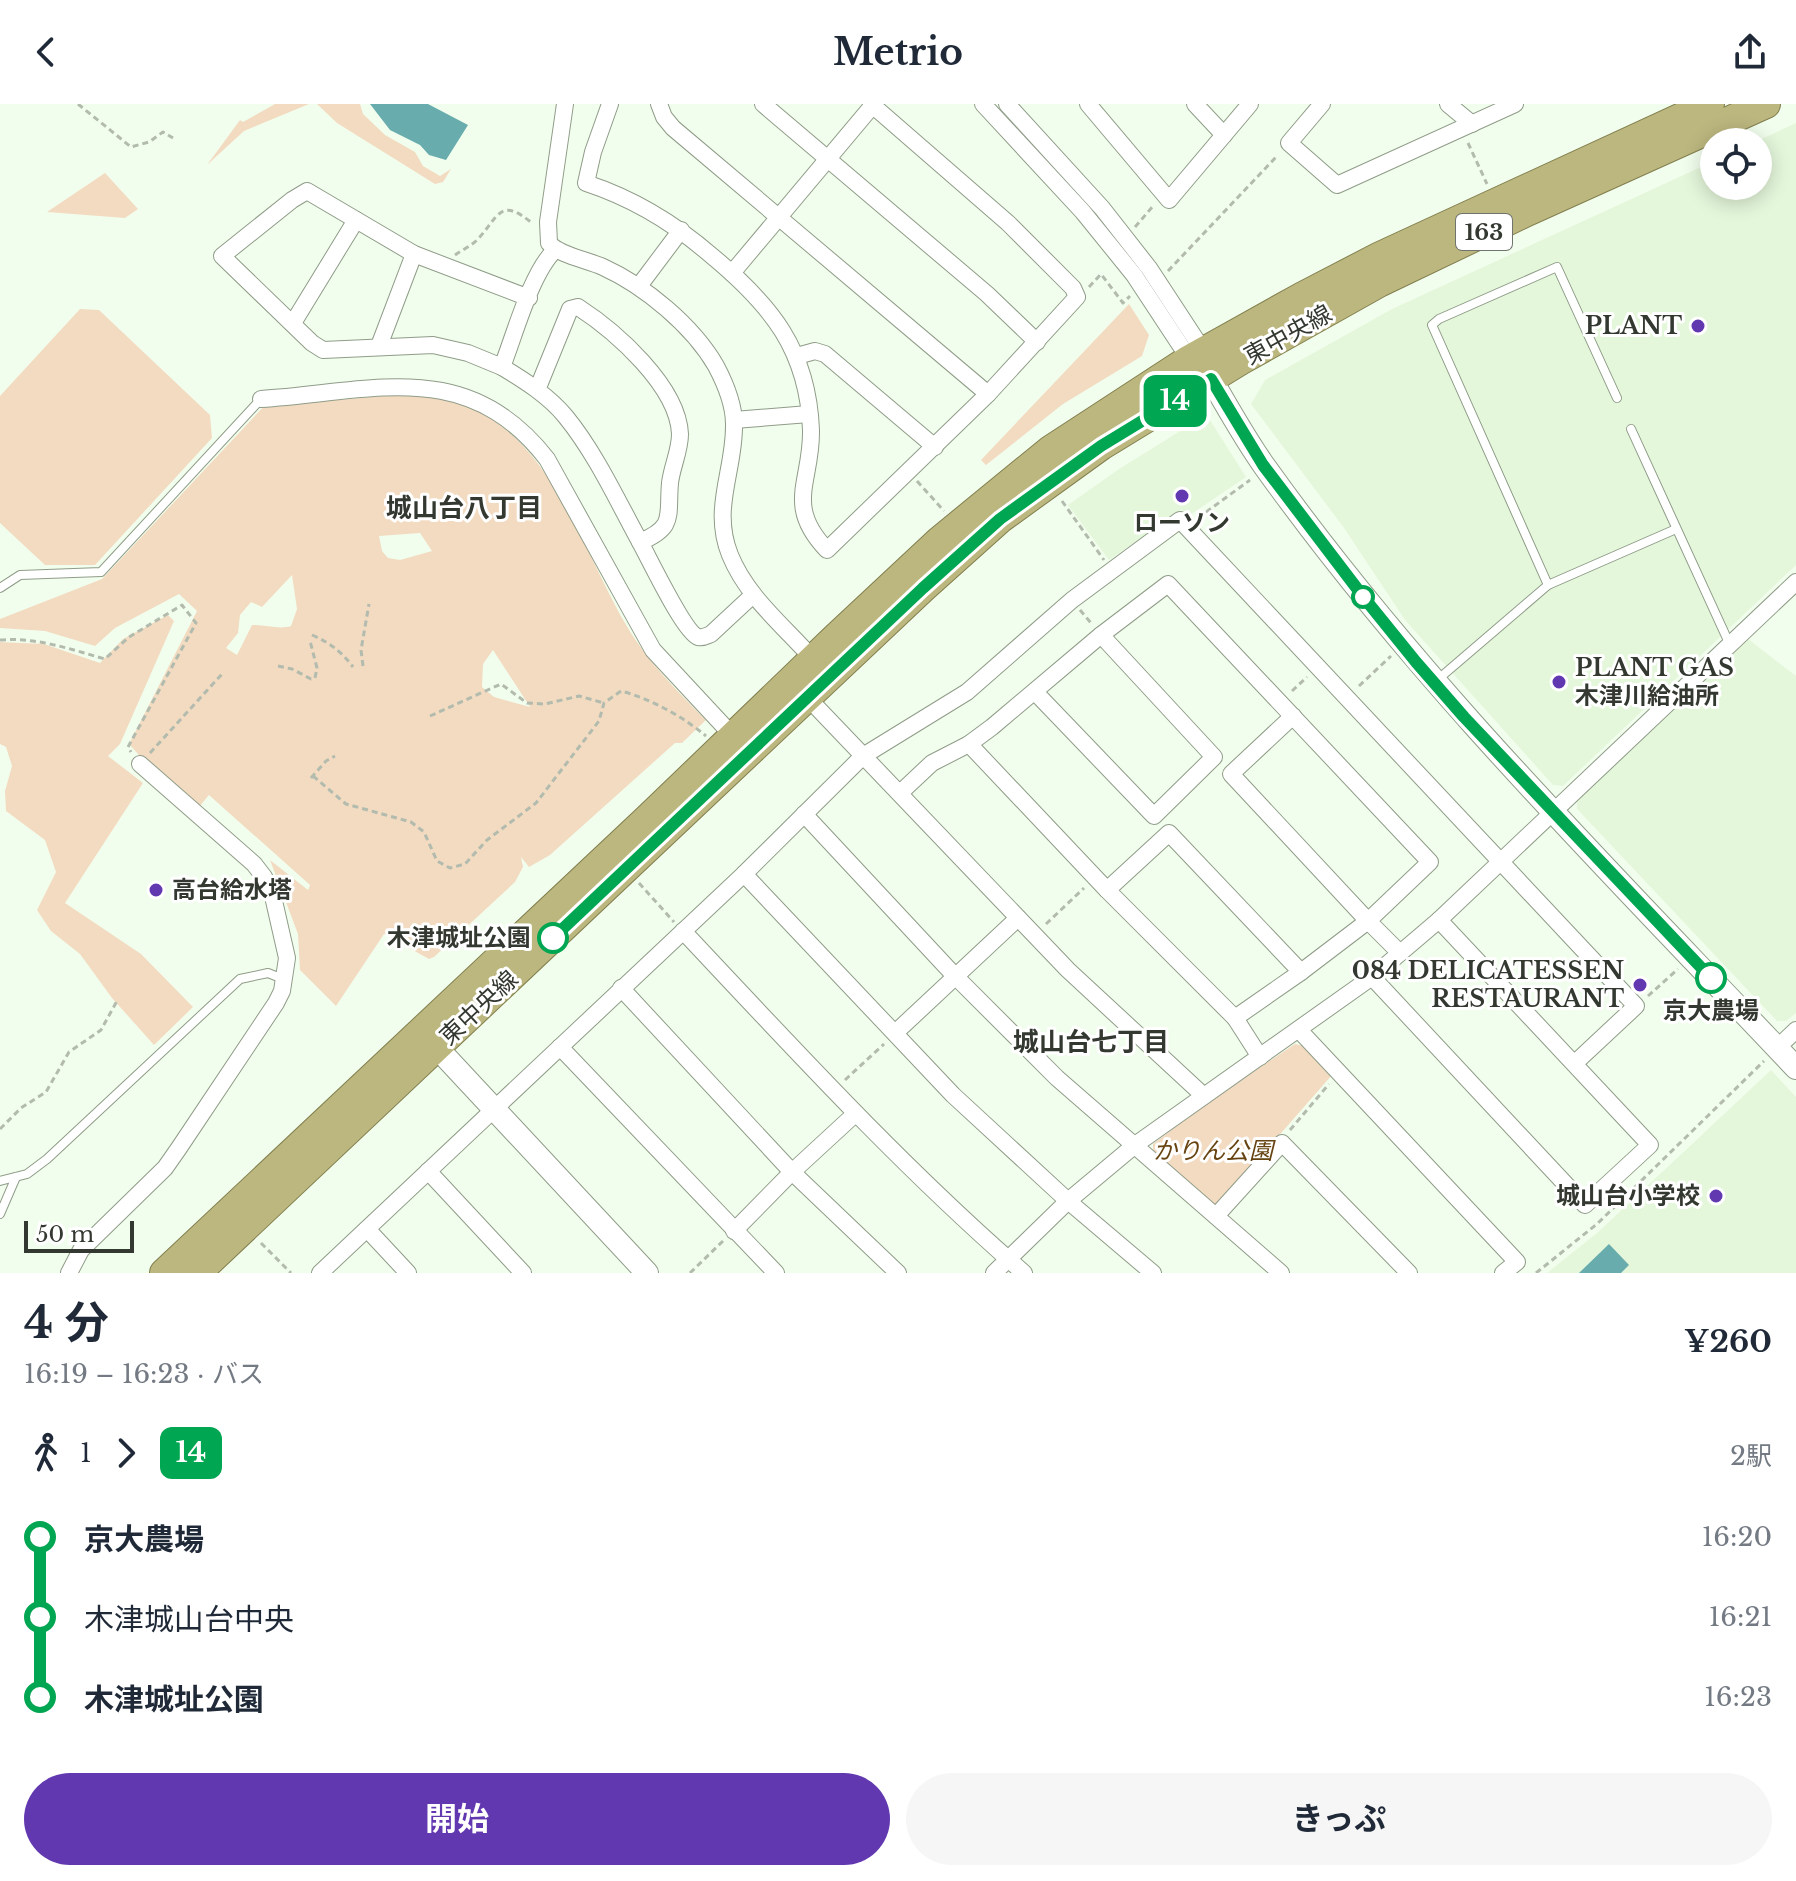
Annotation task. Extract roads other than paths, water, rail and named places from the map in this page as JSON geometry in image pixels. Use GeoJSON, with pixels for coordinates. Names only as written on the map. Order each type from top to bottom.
{"type":"FeatureCollection","features":[{"type":"Feature","properties":{"kind":"highway","name":"東中央線"},"geometry":{"type":"LineString","coordinates":[[197,1273],[429,1040],[720,736],[813,659],[940,540],[1050,450],[1196,356],[1380,256],[1710,104]]}},
{"type":"Feature","properties":{"kind":"highway","name":"東中央線"},"geometry":{"type":"LineString","coordinates":[[164,1273],[429,1040],[1000,519],[1101,446],[1379,283],[1766,104]]}},
{"type":"Feature","properties":{"kind":"street"},"geometry":{"type":"LineString","coordinates":[[565,104],[547,239],[555,250],[605,267],[639,286],[672,314],[708,354],[724,384],[734,420],[723,493],[723,530],[730,555],[753,595],[813,659]]}},
{"type":"Feature","properties":{"kind":"street"},"geometry":{"type":"LineString","coordinates":[[610,104],[586,183],[637,202],[681,230],[732,273],[773,314],[797,356],[808,400],[810,441],[802,506],[813,536],[827,550],[988,394],[1076,302],[1077,297],[1073,288],[1008,223],[872,105],[732,273]]}},
{"type":"Feature","properties":{"kind":"street"},"geometry":{"type":"LineString","coordinates":[[659,104],[673,128],[988,394]]}},
{"type":"Feature","properties":{"kind":"street"},"geometry":{"type":"LineString","coordinates":[[763,104],[987,294],[1037,342]]}},
{"type":"Feature","properties":{"kind":"street"},"geometry":{"type":"LineString","coordinates":[[983,104],[1092,222],[1134,275],[1196,356],[1263,465],[1365,599],[1434,683],[1796,1068]]}},
{"type":"Feature","properties":{"kind":"street"},"geometry":{"type":"LineString","coordinates":[[1007,104],[1102,208],[1149,268],[1196,356]]}},
{"type":"Feature","properties":{"kind":"street"},"geometry":{"type":"LineString","coordinates":[[1088,104],[1169,200],[1250,104]]}},
{"type":"Feature","properties":{"kind":"street"},"geometry":{"type":"LineString","coordinates":[[1195,104],[1224,135]]}},
{"type":"Feature","properties":{"kind":"street"},"geometry":{"type":"LineString","coordinates":[[1322,104],[1289,143],[1337,185],[1515,104]]}},
{"type":"Feature","properties":{"kind":"street"},"geometry":{"type":"LineString","coordinates":[[1448,104],[1467,127]]}},
{"type":"Feature","properties":{"kind":"street"},"geometry":{"type":"LineString","coordinates":[[529,298],[414,254],[311,192],[303,192],[222,256],[323,350],[433,345],[468,353],[502,367],[537,390],[566,417],[584,443],[679,615],[695,635],[702,637],[711,634],[753,595]]}},
{"type":"Feature","properties":{"kind":"street"},"geometry":{"type":"LineString","coordinates":[[293,323],[356,220]]}},
{"type":"Feature","properties":{"kind":"street"},"geometry":{"type":"LineString","coordinates":[[639,286],[681,230]]}},
{"type":"Feature","properties":{"kind":"street"},"geometry":{"type":"LineString","coordinates":[[502,367],[543,262],[555,250]]}},
{"type":"Feature","properties":{"kind":"street"},"geometry":{"type":"LineString","coordinates":[[379,346],[414,254]]}},
{"type":"Feature","properties":{"kind":"street"},"geometry":{"type":"LineString","coordinates":[[537,390],[570,309],[578,307],[609,330],[658,380],[674,408],[680,437],[670,482],[669,518],[662,531],[640,542]]}},
{"type":"Feature","properties":{"kind":"street"},"geometry":{"type":"LineString","coordinates":[[797,356],[810,352],[825,354],[935,447]]}},
{"type":"Feature","properties":{"kind":"street"},"geometry":{"type":"LineString","coordinates":[[261,399],[405,386],[457,393],[504,417],[525,434],[547,459],[653,650],[720,736]]}},
{"type":"Feature","properties":{"kind":"street"},"geometry":{"type":"LineString","coordinates":[[734,420],[809,414]]}},
{"type":"Feature","properties":{"kind":"street"},"geometry":{"type":"LineString","coordinates":[[320,1273],[744,874],[863,756],[967,692],[1072,600],[1180,520],[1636,1006],[1575,1063]]}},
{"type":"Feature","properties":{"kind":"street"},"geometry":{"type":"LineString","coordinates":[[994,1273],[1068,1201],[1135,1145],[1372,977],[1439,920],[1796,582]]}},
{"type":"Feature","properties":{"kind":"street"},"geometry":{"type":"LineString","coordinates":[[900,793],[932,763],[969,744],[1168,584],[1430,862],[1368,921],[1235,1018]]}},
{"type":"Feature","properties":{"kind":"street"},"geometry":{"type":"LineString","coordinates":[[1035,692],[1154,816],[1214,757],[1101,635]]}},
{"type":"Feature","properties":{"kind":"street"},"geometry":{"type":"LineString","coordinates":[[807,697],[1034,936],[1204,1096]]}},
{"type":"Feature","properties":{"kind":"street"},"geometry":{"type":"LineString","coordinates":[[1293,716],[1231,774],[1400,953]]}},
{"type":"Feature","properties":{"kind":"street"},"geometry":{"type":"LineString","coordinates":[[969,744],[1107,890],[1235,1018],[1260,1057]]}},
{"type":"Feature","properties":{"kind":"street"},"geometry":{"type":"LineString","coordinates":[[69,1273],[81,1250],[165,1168],[276,1003],[284,980],[287,958],[285,938],[272,892],[264,877],[254,864],[140,764]]}},
{"type":"Feature","properties":{"kind":"street"},"geometry":{"type":"LineString","coordinates":[[804,814],[954,975],[1057,1078],[1281,1273]]}},
{"type":"Feature","properties":{"kind":"street"},"geometry":{"type":"LineString","coordinates":[[1107,890],[1169,833],[1301,972]]}},
{"type":"Feature","properties":{"kind":"street"},"geometry":{"type":"LineString","coordinates":[[744,874],[953,1095],[1068,1201],[1153,1273]]}},
{"type":"Feature","properties":{"kind":"street"},"geometry":{"type":"LineString","coordinates":[[895,1033],[1018,918]]}},
{"type":"Feature","properties":{"kind":"street"},"geometry":{"type":"LineString","coordinates":[[1372,977],[1585,1205],[1650,1145],[1439,920]]}},
{"type":"Feature","properties":{"kind":"street"},"geometry":{"type":"LineString","coordinates":[[683,931],[855,1114],[1024,1273]]}},
{"type":"Feature","properties":{"kind":"street"},"geometry":{"type":"LineString","coordinates":[[621,988],[792,1172],[898,1273]]}},
{"type":"Feature","properties":{"kind":"street"},"geometry":{"type":"LineString","coordinates":[[1299,1030],[1517,1262],[1503,1273]]}},
{"type":"Feature","properties":{"kind":"street"},"geometry":{"type":"LineString","coordinates":[[1777,1048],[1796,1030]]}},
{"type":"Feature","properties":{"kind":"street"},"geometry":{"type":"LineString","coordinates":[[429,1040],[647,1273]]}},
{"type":"Feature","properties":{"kind":"street"},"geometry":{"type":"LineString","coordinates":[[560,1047],[776,1273]]}},
{"type":"Feature","properties":{"kind":"street"},"geometry":{"type":"LineString","coordinates":[[734,1231],[855,1114]]}},
{"type":"Feature","properties":{"kind":"street"},"geometry":{"type":"LineString","coordinates":[[1216,1216],[1282,1143],[1409,1273]]}},
{"type":"Feature","properties":{"kind":"street"},"geometry":{"type":"LineString","coordinates":[[428,1171],[523,1273]]}},
{"type":"Feature","properties":{"kind":"street"},"geometry":{"type":"LineString","coordinates":[[367,1229],[408,1273]]}},
{"type":"Feature","properties":{"kind":"lane"},"geometry":{"type":"LineString","coordinates":[[1548,585],[1432,325],[1439,319],[1557,267],[1617,398]]}},
{"type":"Feature","properties":{"kind":"lane"},"geometry":{"type":"LineString","coordinates":[[0,588],[20,575],[101,572],[261,399]]}},
{"type":"Feature","properties":{"kind":"lane"},"geometry":{"type":"LineString","coordinates":[[1631,429],[1730,645]]}},
{"type":"Feature","properties":{"kind":"lane"},"geometry":{"type":"LineString","coordinates":[[1434,683],[1548,585],[1676,529]]}},
{"type":"Feature","properties":{"kind":"lane"},"geometry":{"type":"LineString","coordinates":[[0,1181],[27,1174],[47,1159],[227,988],[255,974],[268,973],[284,980]]}},
{"type":"Feature","properties":{"kind":"lane"},"geometry":{"type":"LineString","coordinates":[[0,1214],[16,1177]]}},
{"type":"Feature","properties":{"kind":"water"},"geometry":{"type":"Polygon","coordinates":[[[370,104],[428,104],[468,125],[446,160],[429,155],[420,145],[390,130],[370,104]]]}},
{"type":"Feature","properties":{"kind":"water"},"geometry":{"type":"Polygon","coordinates":[[[1609,1244],[1629,1265],[1621,1273],[1579,1273],[1609,1244]]]}},
{"type":"Feature","properties":{"kind":"place","name":"PLANT"},"geometry":{"type":"Point","coordinates":[1698,326]}},
{"type":"Feature","properties":{"kind":"place","name":"ローソン"},"geometry":{"type":"Point","coordinates":[1182,496]}},
{"type":"Feature","properties":{"kind":"place","name":"PLANT GAS 木津川給油所"},"geometry":{"type":"Point","coordinates":[1559,682]}},
{"type":"Feature","properties":{"kind":"place","name":"高台給水塔"},"geometry":{"type":"Point","coordinates":[156,890]}},
{"type":"Feature","properties":{"kind":"place","name":"木津城址公園"},"geometry":{"type":"Point","coordinates":[553,938]}},
{"type":"Feature","properties":{"kind":"place","name":"京大農場"},"geometry":{"type":"Point","coordinates":[1711,978]}},
{"type":"Feature","properties":{"kind":"place","name":"084 DELICATESSEN RESTAURANT"},"geometry":{"type":"Point","coordinates":[1640,985]}},
{"type":"Feature","properties":{"kind":"place","name":"城山台小学校"},"geometry":{"type":"Point","coordinates":[1716,1196]}},
{"type":"Feature","properties":{"kind":"district","name":"城山台八丁目"},"geometry":{"type":"Point","coordinates":[464,508]}},
{"type":"Feature","properties":{"kind":"district","name":"城山台七丁目"},"geometry":{"type":"Point","coordinates":[1091,1042]}},
{"type":"Feature","properties":{"kind":"park label","name":"かりん公園"},"geometry":{"type":"Point","coordinates":[1213,1151]}}]}
